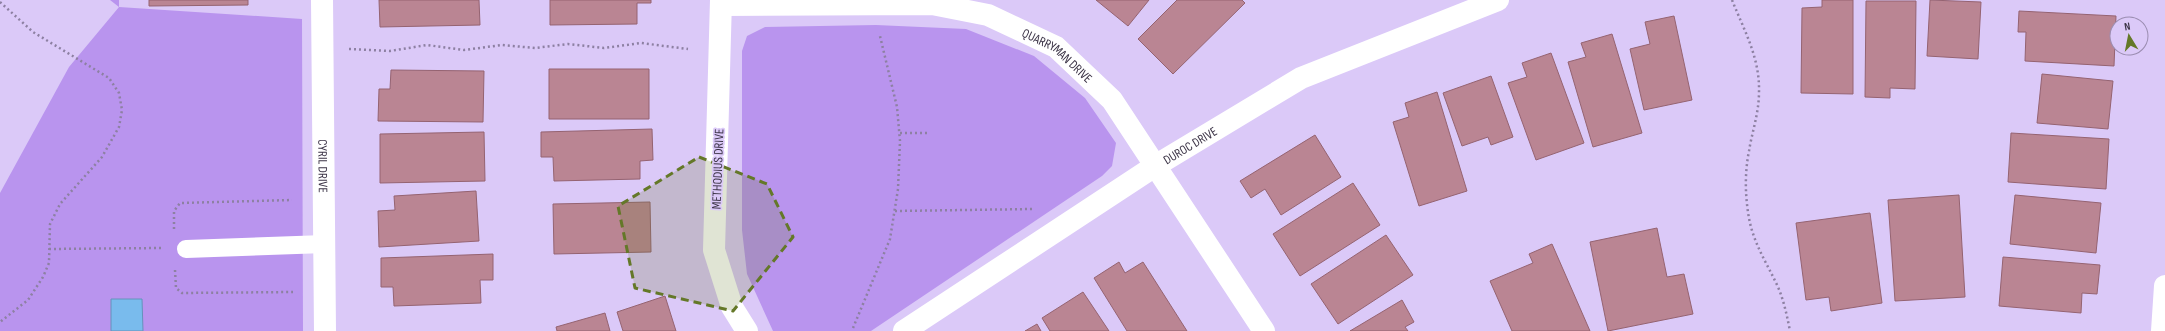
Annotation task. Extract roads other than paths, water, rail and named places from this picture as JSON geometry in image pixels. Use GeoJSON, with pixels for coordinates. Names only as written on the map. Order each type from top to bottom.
{"type":"FeatureCollection","features":[{"type":"Feature","properties":{"kind":"street","name":"CYRIL DRIVE"},"geometry":{"type":"LineString","coordinates":[[322,0],[326,331]]}},
{"type":"Feature","properties":{"kind":"street","name":"DUROC DRIVE"},"geometry":{"type":"LineString","coordinates":[[904,331],[1155,166],[1301,78],[1498,0]]}},
{"type":"Feature","properties":{"kind":"street","name":"QUARRYMAN DRIVE"},"geometry":{"type":"LineString","coordinates":[[721,3],[932,4],[988,15],[1056,47],[1112,100],[1264,331]]}},
{"type":"Feature","properties":{"kind":"street","name":"METHODIUS DRIVE"},"geometry":{"type":"LineString","coordinates":[[721,3],[714,250],[732,307],[747,331]]}},
{"type":"Feature","properties":{"kind":"street"},"geometry":{"type":"LineString","coordinates":[[2162,331],[2165,286]]}},
{"type":"Feature","properties":{"kind":"lane"},"geometry":{"type":"LineString","coordinates":[[186,249],[325,244]]}},
{"type":"Feature","properties":{"kind":"water"},"geometry":{"type":"Polygon","coordinates":[[[111,299],[142,299],[143,331],[111,331],[111,299]]]}}]}
